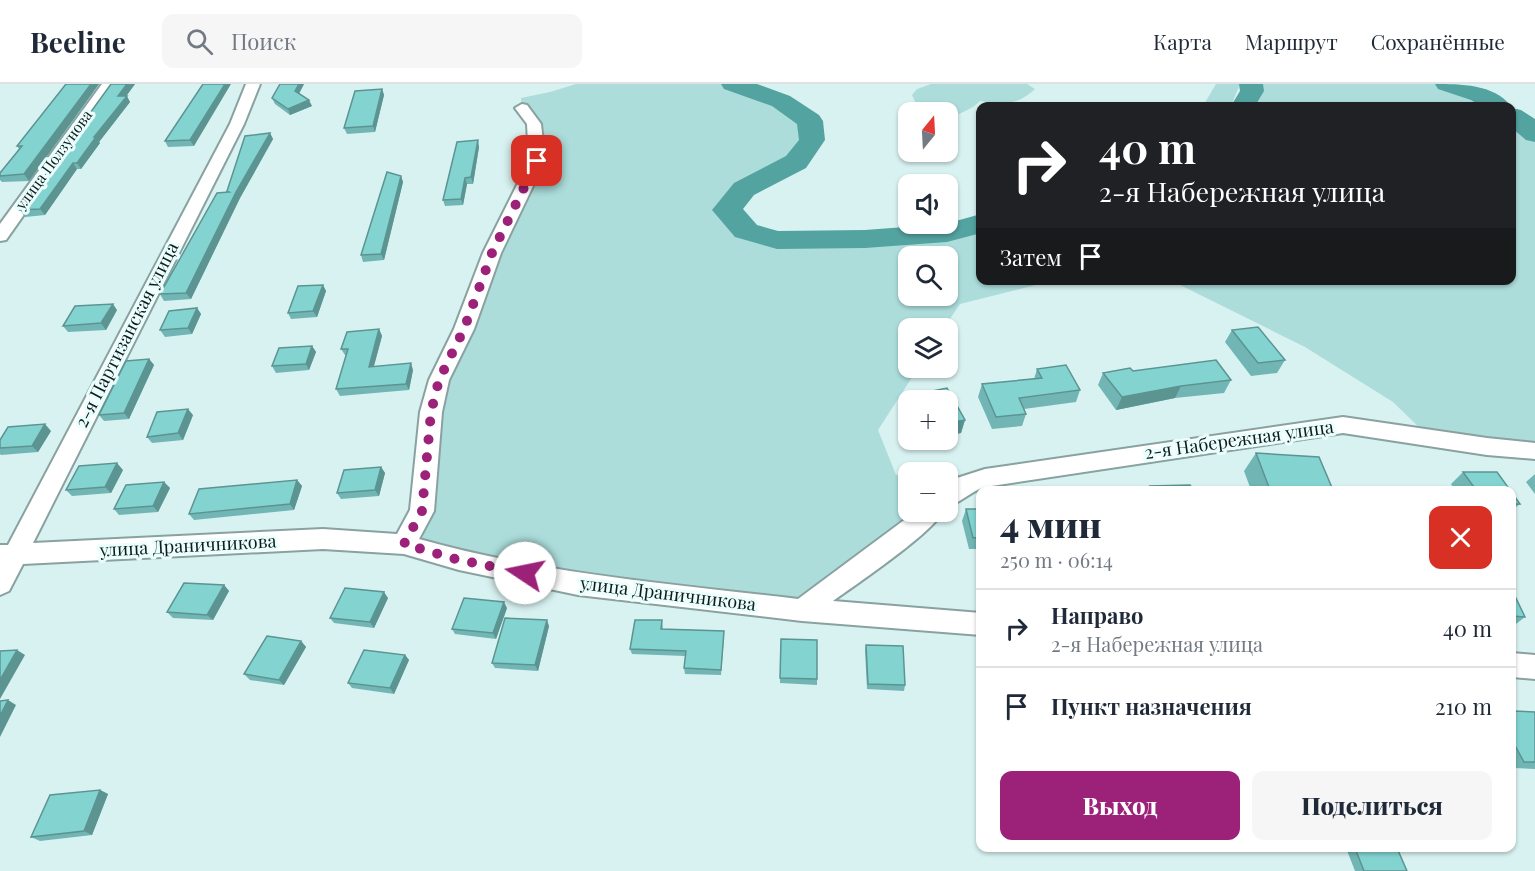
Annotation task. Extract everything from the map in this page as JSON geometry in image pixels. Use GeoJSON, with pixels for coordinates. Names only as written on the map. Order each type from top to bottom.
{"type":"FeatureCollection","features":[{"type":"Feature","properties":{"kind":"street","name":"улица Ползунова"},"geometry":{"type":"LineString","coordinates":[[0,236],[109,84]]}},
{"type":"Feature","properties":{"kind":"street","name":"2-я Партизанская улица"},"geometry":{"type":"LineString","coordinates":[[0,584],[8,554],[237,124],[253,84]]}},
{"type":"Feature","properties":{"kind":"street"},"geometry":{"type":"LineString","coordinates":[[404,544],[422,511],[431,412],[439,380],[464,329],[492,253],[537,161],[534,124],[522,108]]}},
{"type":"Feature","properties":{"kind":"street","name":"2-я Набережная улица"},"geometry":{"type":"LineString","coordinates":[[958,489],[965,484],[985,477],[1343,425],[1499,449],[1535,451]]}},
{"type":"Feature","properties":{"kind":"street"},"geometry":{"type":"LineString","coordinates":[[802,610],[919,522]]}},
{"type":"Feature","properties":{"kind":"street","name":"улица Драничникова"},"geometry":{"type":"LineString","coordinates":[[8,554],[323,539],[404,544],[459,560],[578,584],[802,610],[976,624]]}},
{"type":"Feature","properties":{"kind":"street"},"geometry":{"type":"LineString","coordinates":[[1516,665],[1535,667]]}},
{"type":"Feature","properties":{"kind":"shaded area"},"geometry":{"type":"Polygon","coordinates":[[[576,84],[733,84],[781,101],[810,121],[812,140],[796,162],[772,173],[737,197],[728,209],[746,231],[777,240],[865,239],[958,234],[958,230],[976,224],[976,285],[1036,285],[960,304],[951,318],[898,318],[898,378],[912,378],[904,390],[898,390],[898,399],[878,430],[896,475],[898,475],[898,522],[920,522],[802,610],[404,544],[431,412],[537,161],[534,124],[522,108],[521,98],[576,84]]]}},
{"type":"Feature","properties":{"kind":"shaded area"},"geometry":{"type":"Polygon","coordinates":[[[931,84],[1027,84],[1035,89],[1016,101],[976,102],[973,107],[958,115],[958,102],[915,102],[912,95],[917,89],[931,84]]]}},
{"type":"Feature","properties":{"kind":"shaded area"},"geometry":{"type":"Polygon","coordinates":[[[1216,84],[1240,84],[1233,102],[1205,102],[1216,84]]]}},
{"type":"Feature","properties":{"kind":"shaded area"},"geometry":{"type":"Polygon","coordinates":[[[1252,84],[1447,84],[1480,95],[1490,102],[1245,102],[1252,91],[1252,84]]]}},
{"type":"Feature","properties":{"kind":"shaded area"},"geometry":{"type":"Polygon","coordinates":[[[1516,121],[1535,134],[1535,451],[1430,438],[1393,402],[1305,347],[1180,285],[1516,285],[1516,121]]]}},
{"type":"Feature","properties":{"kind":"building"},"geometry":{"type":"Polygon","coordinates":[[[66,84],[91,84],[24,174],[0,176],[22,146],[17,146],[66,84]]]}},
{"type":"Feature","properties":{"kind":"building"},"geometry":{"type":"Polygon","coordinates":[[[111,84],[127,84],[118,96],[127,96],[94,137],[96,137],[77,163],[73,163],[40,209],[20,210],[111,84]]]}},
{"type":"Feature","properties":{"kind":"building"},"geometry":{"type":"Polygon","coordinates":[[[203,84],[225,84],[190,140],[165,141],[203,84]]]}},
{"type":"Feature","properties":{"kind":"building"},"geometry":{"type":"Polygon","coordinates":[[[280,84],[299,84],[295,91],[309,100],[288,109],[272,98],[280,84]]]}},
{"type":"Feature","properties":{"kind":"building"},"geometry":{"type":"Polygon","coordinates":[[[382,89],[373,126],[344,128],[355,91],[382,89]]]}},
{"type":"Feature","properties":{"kind":"building"},"geometry":{"type":"Polygon","coordinates":[[[270,133],[236,192],[186,293],[160,294],[217,193],[229,192],[227,191],[245,136],[270,133]]]}},
{"type":"Feature","properties":{"kind":"building"},"geometry":{"type":"Polygon","coordinates":[[[478,140],[471,177],[465,178],[461,199],[443,200],[457,142],[478,140]]]}},
{"type":"Feature","properties":{"kind":"building"},"geometry":{"type":"Polygon","coordinates":[[[387,172],[401,176],[381,254],[361,255],[387,172]]]}},
{"type":"Feature","properties":{"kind":"building"},"geometry":{"type":"Polygon","coordinates":[[[323,285],[313,311],[288,313],[298,286],[323,285]]]}},
{"type":"Feature","properties":{"kind":"building"},"geometry":{"type":"Polygon","coordinates":[[[113,304],[101,323],[63,326],[75,306],[113,304]]]}},
{"type":"Feature","properties":{"kind":"building"},"geometry":{"type":"Polygon","coordinates":[[[197,308],[188,328],[160,330],[169,311],[197,308]]]}},
{"type":"Feature","properties":{"kind":"building"},"geometry":{"type":"Polygon","coordinates":[[[1258,327],[1285,360],[1258,363],[1232,330],[1258,327]]]}},
{"type":"Feature","properties":{"kind":"building"},"geometry":{"type":"Polygon","coordinates":[[[379,329],[369,367],[411,363],[406,384],[336,389],[348,349],[341,349],[347,332],[379,329]]]}},
{"type":"Feature","properties":{"kind":"building"},"geometry":{"type":"Polygon","coordinates":[[[312,346],[306,364],[272,366],[279,348],[312,346]]]}},
{"type":"Feature","properties":{"kind":"building"},"geometry":{"type":"Polygon","coordinates":[[[149,359],[124,413],[99,415],[126,361],[149,359]]]}},
{"type":"Feature","properties":{"kind":"building"},"geometry":{"type":"Polygon","coordinates":[[[1216,360],[1231,380],[1122,397],[1103,373],[1130,368],[1133,371],[1216,360]]]}},
{"type":"Feature","properties":{"kind":"building"},"geometry":{"type":"Polygon","coordinates":[[[1066,365],[1080,390],[1019,398],[1026,414],[996,417],[982,384],[1042,378],[1037,369],[1066,365]]]}},
{"type":"Feature","properties":{"kind":"building"},"geometry":{"type":"Polygon","coordinates":[[[958,408],[965,420],[958,421],[958,408]]]}},
{"type":"Feature","properties":{"kind":"building"},"geometry":{"type":"Polygon","coordinates":[[[188,409],[178,433],[147,437],[157,412],[188,409]]]}},
{"type":"Feature","properties":{"kind":"building"},"geometry":{"type":"Polygon","coordinates":[[[45,424],[32,446],[0,448],[0,440],[8,427],[45,424]]]}},
{"type":"Feature","properties":{"kind":"building"},"geometry":{"type":"Polygon","coordinates":[[[1256,453],[1319,457],[1331,486],[1268,486],[1256,453]]]}},
{"type":"Feature","properties":{"kind":"building"},"geometry":{"type":"Polygon","coordinates":[[[117,463],[105,487],[66,490],[79,466],[117,463]]]}},
{"type":"Feature","properties":{"kind":"building"},"geometry":{"type":"Polygon","coordinates":[[[381,467],[375,490],[337,493],[344,470],[381,467]]]}},
{"type":"Feature","properties":{"kind":"building"},"geometry":{"type":"Polygon","coordinates":[[[1463,472],[1497,472],[1507,486],[1473,486],[1463,472]]]}},
{"type":"Feature","properties":{"kind":"building"},"geometry":{"type":"Polygon","coordinates":[[[297,480],[290,504],[189,514],[199,489],[297,480]]]}},
{"type":"Feature","properties":{"kind":"building"},"geometry":{"type":"Polygon","coordinates":[[[164,482],[153,506],[114,509],[126,485],[164,482]]]}},
{"type":"Feature","properties":{"kind":"building"},"geometry":{"type":"Polygon","coordinates":[[[966,509],[976,509],[976,538],[973,538],[966,509]]]}},
{"type":"Feature","properties":{"kind":"building"},"geometry":{"type":"Polygon","coordinates":[[[184,583],[224,585],[207,615],[167,612],[184,583]]]}},
{"type":"Feature","properties":{"kind":"building"},"geometry":{"type":"Polygon","coordinates":[[[345,588],[384,592],[370,622],[330,618],[345,588]]]}},
{"type":"Feature","properties":{"kind":"building"},"geometry":{"type":"Polygon","coordinates":[[[464,598],[504,602],[493,633],[452,629],[464,598]]]}},
{"type":"Feature","properties":{"kind":"building"},"geometry":{"type":"Polygon","coordinates":[[[1516,598],[1525,617],[1516,616],[1516,598]]]}},
{"type":"Feature","properties":{"kind":"building"},"geometry":{"type":"Polygon","coordinates":[[[505,618],[547,620],[535,665],[492,663],[505,618]]]}},
{"type":"Feature","properties":{"kind":"building"},"geometry":{"type":"Polygon","coordinates":[[[635,620],[662,620],[661,629],[724,631],[721,670],[684,668],[686,651],[630,649],[635,620]]]}},
{"type":"Feature","properties":{"kind":"building"},"geometry":{"type":"Polygon","coordinates":[[[267,636],[301,641],[279,680],[244,674],[267,636]]]}},
{"type":"Feature","properties":{"kind":"building"},"geometry":{"type":"Polygon","coordinates":[[[781,639],[817,640],[817,679],[780,678],[781,639]]]}},
{"type":"Feature","properties":{"kind":"building"},"geometry":{"type":"Polygon","coordinates":[[[866,645],[903,646],[905,685],[868,684],[866,645]]]}},
{"type":"Feature","properties":{"kind":"building"},"geometry":{"type":"Polygon","coordinates":[[[17,650],[0,680],[0,651],[17,650]]]}},
{"type":"Feature","properties":{"kind":"building"},"geometry":{"type":"Polygon","coordinates":[[[364,650],[405,655],[390,688],[348,683],[364,650]]]}},
{"type":"Feature","properties":{"kind":"building"},"geometry":{"type":"Polygon","coordinates":[[[8,700],[0,716],[0,701],[8,700]]]}},
{"type":"Feature","properties":{"kind":"building"},"geometry":{"type":"Polygon","coordinates":[[[1516,711],[1535,712],[1535,762],[1524,762],[1516,747],[1516,711]]]}},
{"type":"Feature","properties":{"kind":"building"},"geometry":{"type":"Polygon","coordinates":[[[100,790],[84,831],[31,837],[50,795],[100,790]]]}},
{"type":"Feature","properties":{"kind":"building"},"geometry":{"type":"Polygon","coordinates":[[[1357,852],[1399,852],[1407,871],[1364,871],[1357,852]]]}},
{"type":"Feature","properties":{"kind":"waterway"},"geometry":{"type":"LineString","coordinates":[[733,84],[781,101],[810,121],[812,140],[796,162],[744,189],[727,210],[746,231],[777,240],[865,239],[947,233],[976,224]]}},
{"type":"Feature","properties":{"kind":"waterway"},"geometry":{"type":"LineString","coordinates":[[1245,102],[1252,91],[1251,84]]}},
{"type":"Feature","properties":{"kind":"waterway"},"geometry":{"type":"LineString","coordinates":[[1447,84],[1480,95],[1491,102]]}},
{"type":"Feature","properties":{"kind":"waterway"},"geometry":{"type":"LineString","coordinates":[[1516,119],[1535,134]]}},
{"type":"Feature","properties":{"kind":"route"},"geometry":{"type":"LineString","coordinates":[[525,573],[459,560],[404,544],[422,511],[431,412],[439,380],[455,351],[492,253],[537,161]]}}]}
